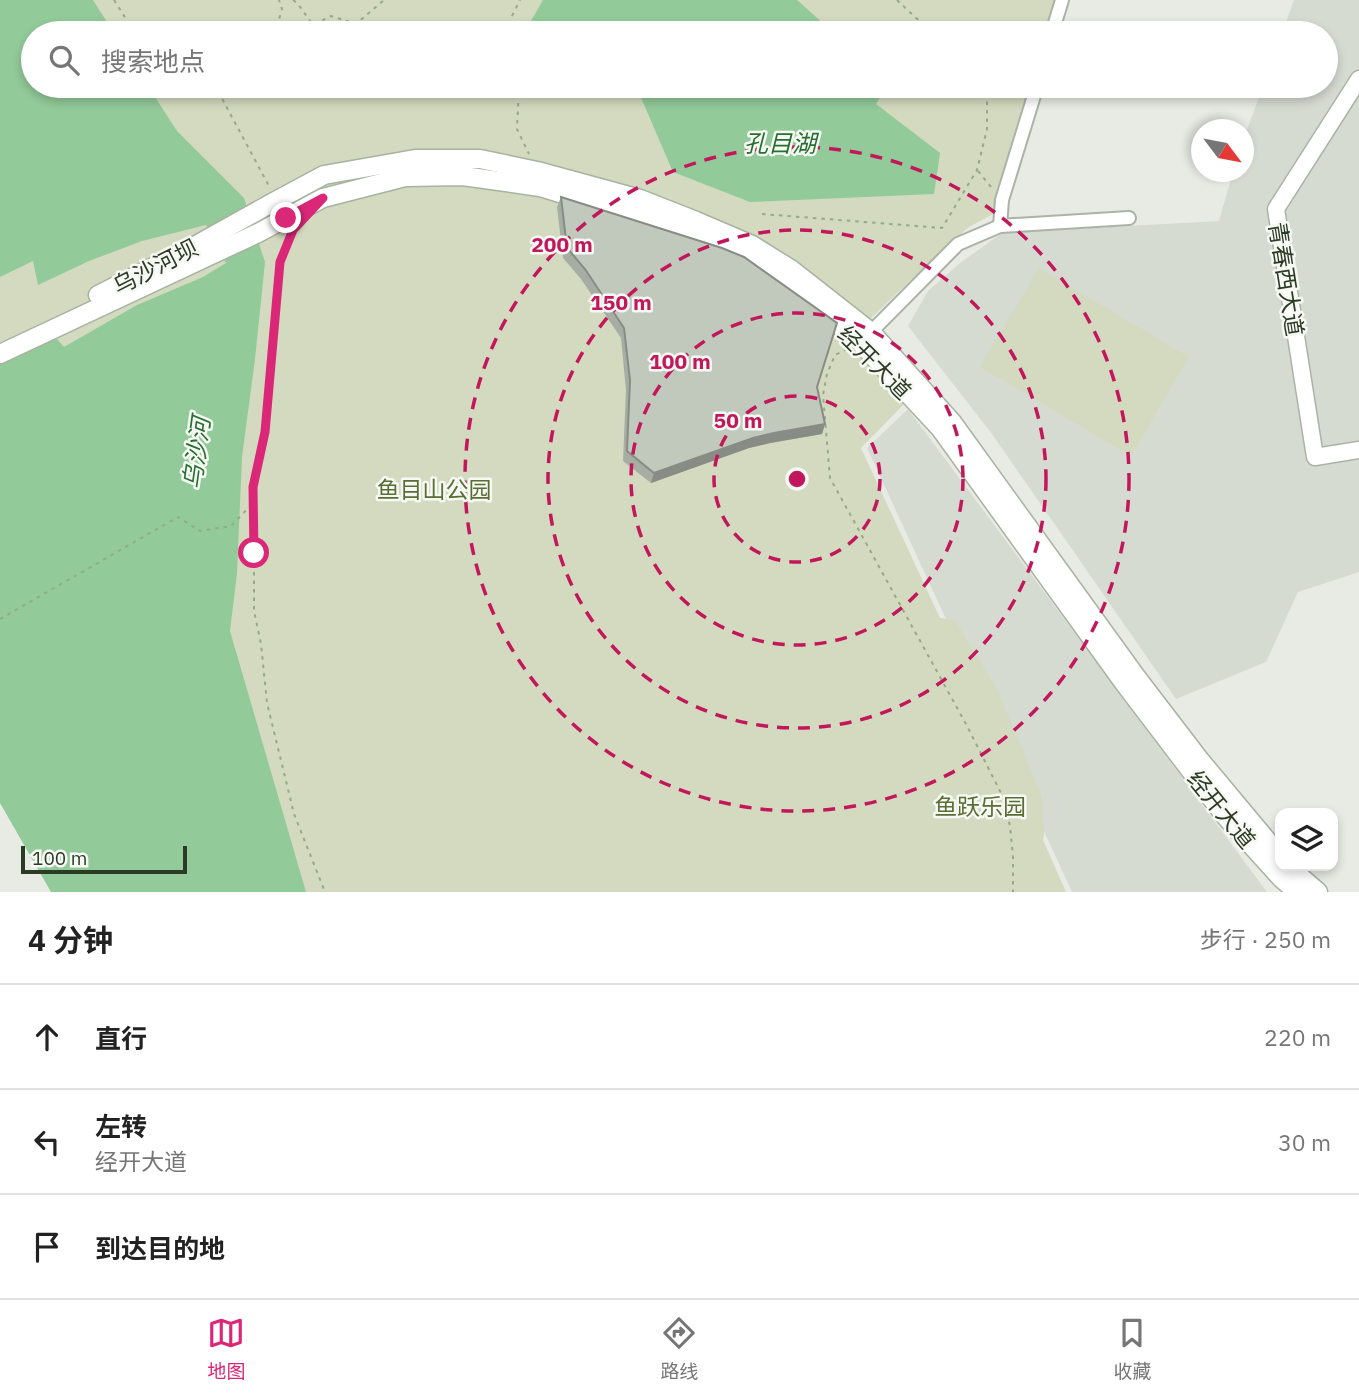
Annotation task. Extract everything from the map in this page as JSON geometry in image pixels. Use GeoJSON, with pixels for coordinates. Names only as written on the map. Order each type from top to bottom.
{"type":"FeatureCollection","features":[{"type":"Feature","properties":{"kind":"main road","name":"经开大道"},"geometry":{"type":"LineString","coordinates":[[306,183],[324,175],[415,159],[480,159],[537,170],[640,199],[752,245],[792,270],[952,422],[1137,678],[1199,759],[1275,850]]}},
{"type":"Feature","properties":{"kind":"main road","name":"经开大道"},"geometry":{"type":"LineString","coordinates":[[258,233],[323,198],[405,177],[463,176],[540,187],[680,230],[745,256],[865,337],[940,428],[1124,683],[1225,816],[1297,892]]}},
{"type":"Feature","properties":{"kind":"main road","name":"乌沙河坝"},"geometry":{"type":"LineString","coordinates":[[0,354],[194,255],[306,183]]}},
{"type":"Feature","properties":{"kind":"main road","name":"乌沙河坝"},"geometry":{"type":"LineString","coordinates":[[0,341],[112,289],[194,255],[258,233]]}},
{"type":"Feature","properties":{"kind":"main road"},"geometry":{"type":"LineString","coordinates":[[1295,871],[1318,892]]}},
{"type":"Feature","properties":{"kind":"street"},"geometry":{"type":"LineString","coordinates":[[1056,21],[1062,0]]}},
{"type":"Feature","properties":{"kind":"street","name":"青春西大道"},"geometry":{"type":"LineString","coordinates":[[1359,79],[1276,209],[1315,457],[1359,450]]}},
{"type":"Feature","properties":{"kind":"street"},"geometry":{"type":"LineString","coordinates":[[1000,226],[1002,200],[1033,98]]}},
{"type":"Feature","properties":{"kind":"street"},"geometry":{"type":"LineString","coordinates":[[865,337],[958,244],[1000,226],[1129,218]]}},
{"type":"Feature","properties":{"kind":"path"},"geometry":{"type":"LineString","coordinates":[[114,0],[127,21]]}},
{"type":"Feature","properties":{"kind":"path"},"geometry":{"type":"LineString","coordinates":[[279,0],[282,9],[279,21]]}},
{"type":"Feature","properties":{"kind":"path"},"geometry":{"type":"LineString","coordinates":[[293,0],[310,21]]}},
{"type":"Feature","properties":{"kind":"path"},"geometry":{"type":"LineString","coordinates":[[360,21],[384,0]]}},
{"type":"Feature","properties":{"kind":"path"},"geometry":{"type":"LineString","coordinates":[[512,21],[520,0]]}},
{"type":"Feature","properties":{"kind":"path"},"geometry":{"type":"LineString","coordinates":[[897,0],[920,21]]}},
{"type":"Feature","properties":{"kind":"path"},"geometry":{"type":"LineString","coordinates":[[321,21],[331,16],[347,21]]}},
{"type":"Feature","properties":{"kind":"path"},"geometry":{"type":"LineString","coordinates":[[222,98],[274,202]]}},
{"type":"Feature","properties":{"kind":"path"},"geometry":{"type":"LineString","coordinates":[[518,98],[517,129],[537,170]]}},
{"type":"Feature","properties":{"kind":"path"},"geometry":{"type":"LineString","coordinates":[[762,214],[942,228],[977,170],[987,129],[987,98]]}},
{"type":"Feature","properties":{"kind":"path"},"geometry":{"type":"LineString","coordinates":[[977,170],[1002,200]]}},
{"type":"Feature","properties":{"kind":"path"},"geometry":{"type":"LineString","coordinates":[[293,230],[280,262],[265,432],[253,487],[254,611],[261,644],[267,703],[294,814],[325,892]]}},
{"type":"Feature","properties":{"kind":"path"},"geometry":{"type":"LineString","coordinates":[[865,337],[835,355],[827,374],[823,395],[831,478],[1003,797],[1010,827],[1013,892]]}},
{"type":"Feature","properties":{"kind":"path"},"geometry":{"type":"LineString","coordinates":[[0,619],[178,517],[200,531],[231,526],[254,502]]}},
{"type":"Feature","properties":{"kind":"shaded area"},"geometry":{"type":"Polygon","coordinates":[[[1294,0],[1359,0],[1359,572],[1298,592],[1266,662],[1176,699],[992,434],[908,326],[928,291],[960,263],[1002,233],[1219,221],[1230,182],[1254,182],[1254,119],[1251,119],[1259,98],[1338,98],[1338,21],[1286,21],[1294,0]]]}},
{"type":"Feature","properties":{"kind":"shaded area"},"geometry":{"type":"Polygon","coordinates":[[[908,409],[1267,892],[1072,892],[867,448],[908,409]]]}},
{"type":"Feature","properties":{"kind":"green space","name":"鱼目山公园"},"geometry":{"type":"Polygon","coordinates":[[[0,0],[1056,0],[1049,21],[21,21],[21,98],[1026,98],[993,214],[969,227],[949,244],[871,318],[849,345],[906,402],[861,448],[940,618],[955,620],[997,689],[1042,797],[1043,840],[1066,892],[138,892],[0,561],[0,0]]]}},
{"type":"Feature","properties":{"kind":"green space"},"geometry":{"type":"Polygon","coordinates":[[[1039,268],[1189,357],[1131,456],[980,367],[1039,268]]]}},
{"type":"Feature","properties":{"kind":"water","name":"乌沙河"},"geometry":{"type":"Polygon","coordinates":[[[0,0],[93,0],[106,21],[21,21],[21,98],[156,98],[177,131],[244,198],[265,262],[242,457],[237,573],[230,631],[306,892],[51,892],[0,803],[0,354],[50,331],[64,347],[137,305],[203,277],[226,263],[206,225],[142,241],[89,261],[38,285],[33,261],[0,277],[0,0]]]}},
{"type":"Feature","properties":{"kind":"water"},"geometry":{"type":"Polygon","coordinates":[[[543,0],[797,0],[821,21],[531,21],[543,0]]]}},
{"type":"Feature","properties":{"kind":"water","name":"孔目湖"},"geometry":{"type":"Polygon","coordinates":[[[641,98],[880,98],[876,104],[940,153],[934,194],[750,202],[673,172],[641,98]]]}},
{"type":"Feature","properties":{"kind":"building"},"geometry":{"type":"Polygon","coordinates":[[[561,197],[744,257],[837,323],[817,387],[825,424],[753,438],[654,473],[627,451],[630,380],[624,328],[585,269],[567,248],[561,197]]]}},
{"type":"Feature","properties":{"kind":"route"},"geometry":{"type":"LineString","coordinates":[[254,553],[253,487],[265,432],[280,262],[293,230],[323,198],[286,218]]}},
{"type":"Feature","properties":{"kind":"park label","name":"鱼跃乐园"},"geometry":{"type":"Point","coordinates":[980,806]}}]}
